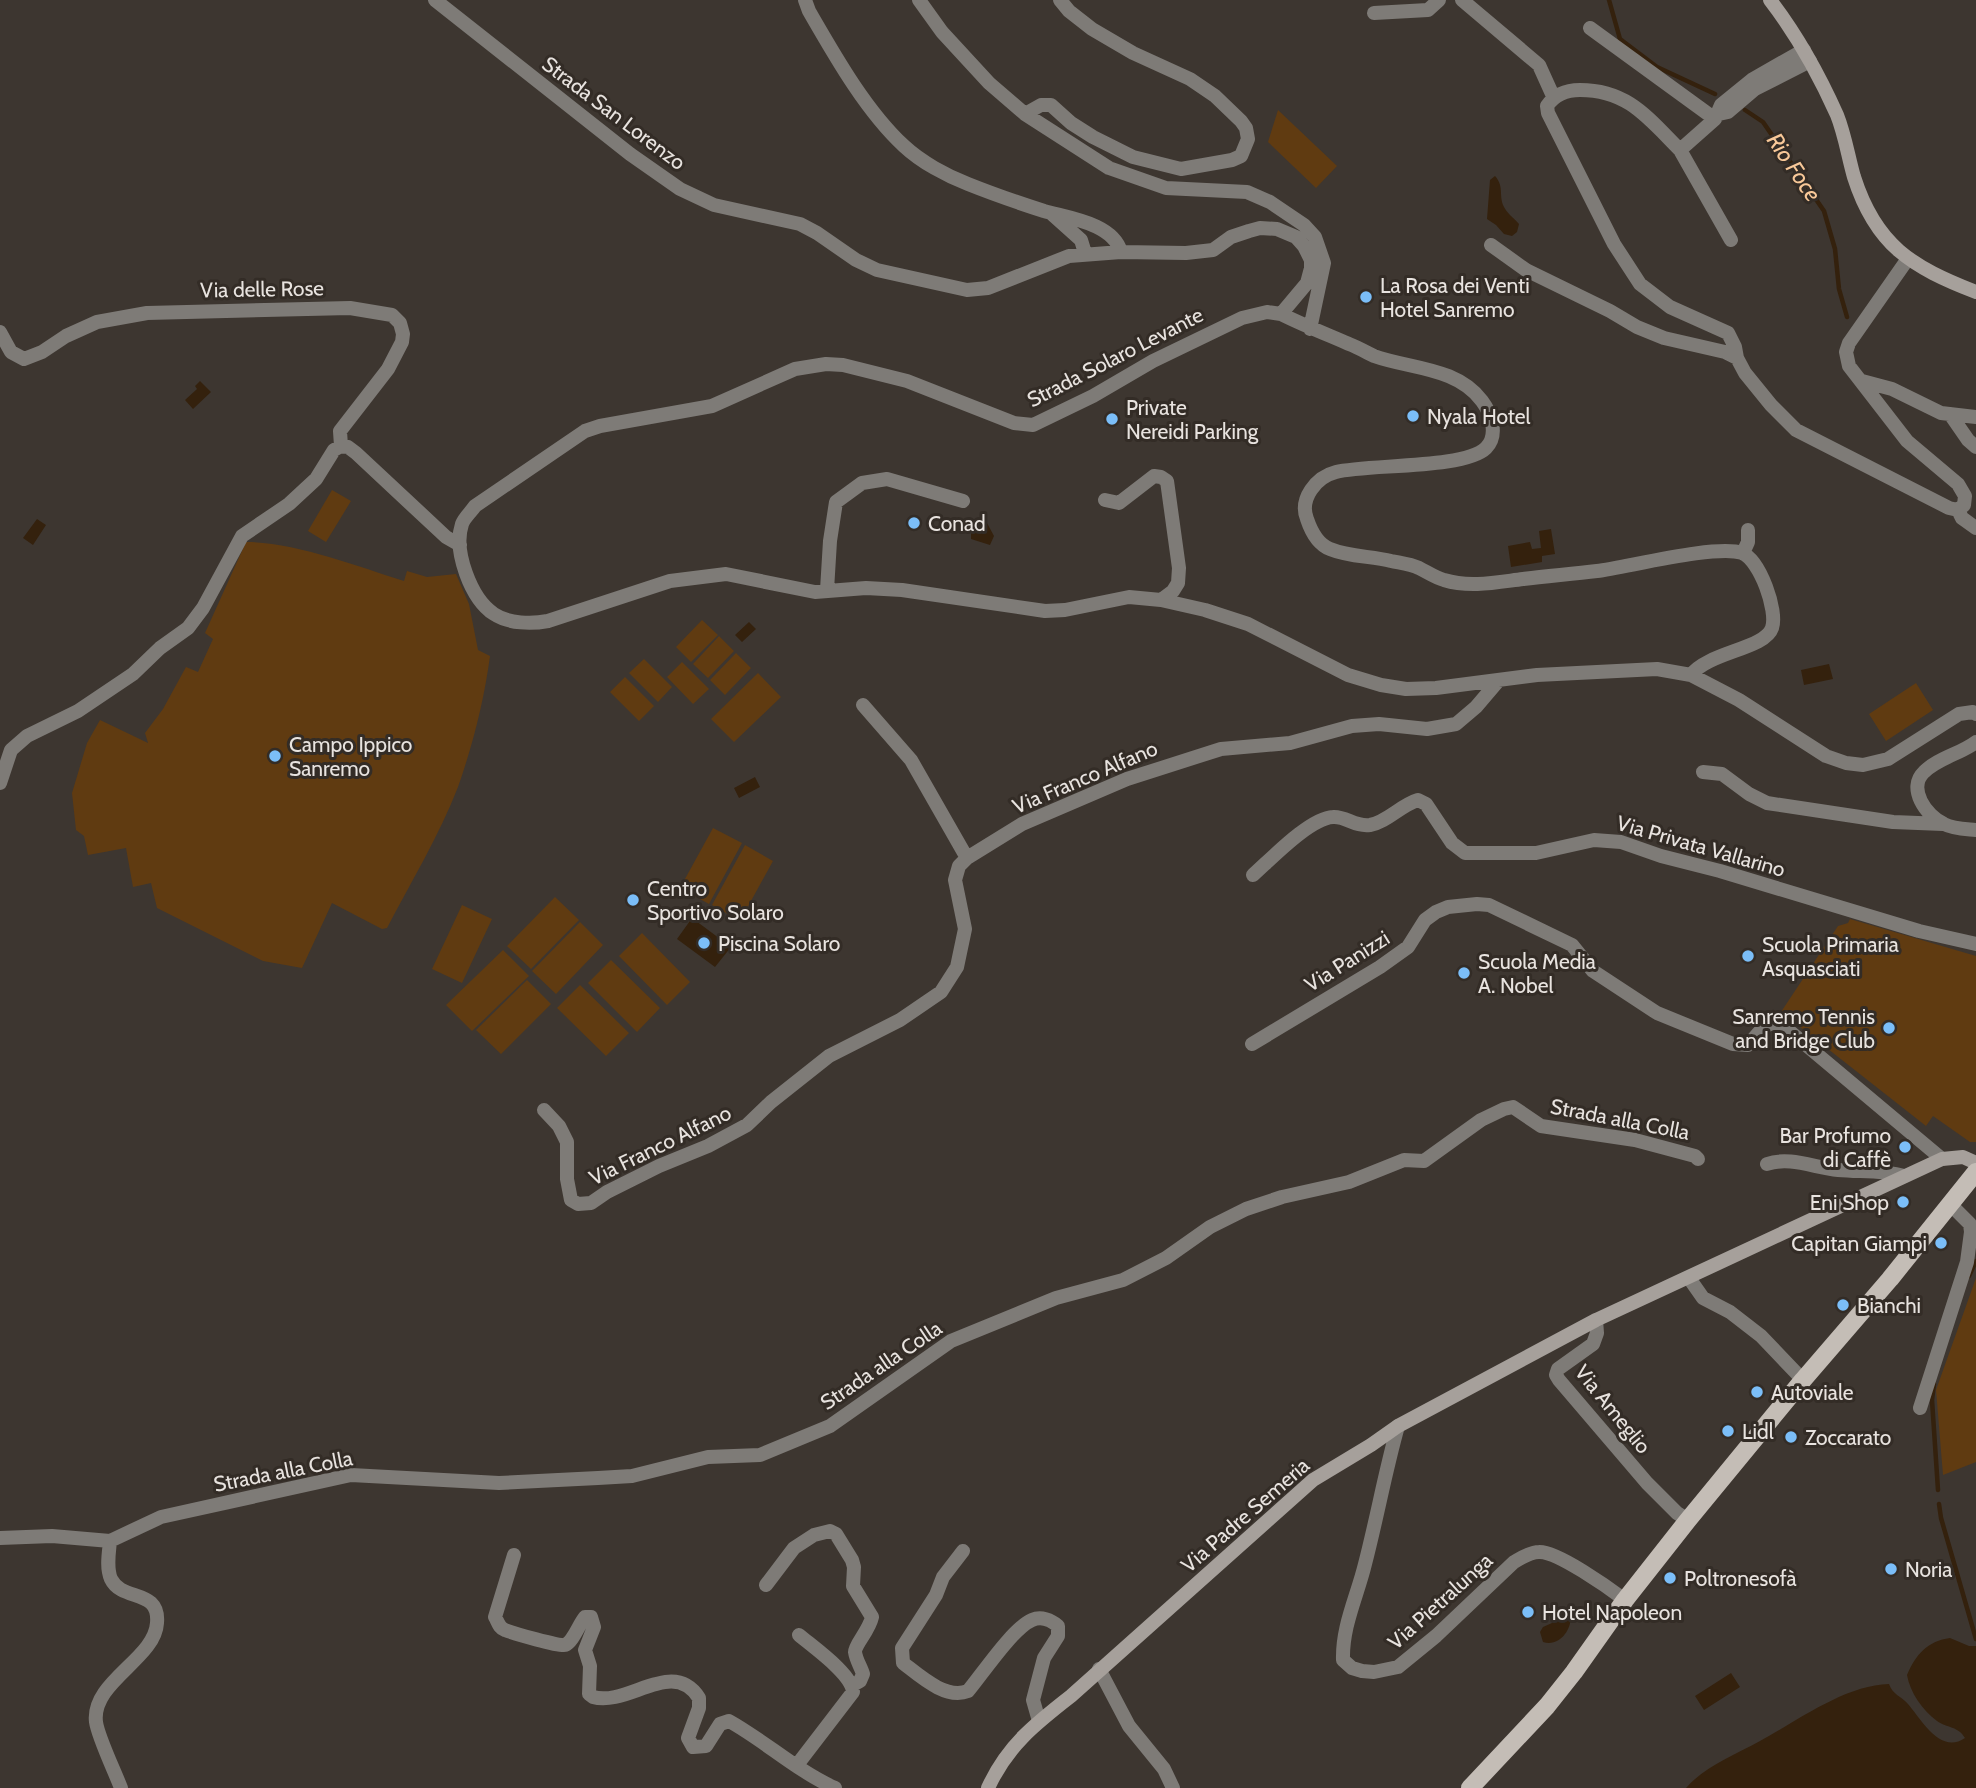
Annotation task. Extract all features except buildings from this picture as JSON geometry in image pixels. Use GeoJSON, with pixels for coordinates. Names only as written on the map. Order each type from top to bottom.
{"type":"FeatureCollection","features":[{"type":"Feature","properties":{"kind":"main road"},"geometry":{"type":"LineString","coordinates":[[1770,0],[1807,55],[1837,116],[1863,203],[1881,232],[1907,260],[1938,277],[1976,292]]}},
{"type":"Feature","properties":{"kind":"main road"},"geometry":{"type":"LineString","coordinates":[[1942,1159],[1963,1157],[1976,1163]]}},
{"type":"Feature","properties":{"kind":"main road","name":"Via Padre Semeria"},"geometry":{"type":"LineString","coordinates":[[988,1788],[997,1768],[1012,1747],[1039,1721],[1071,1696],[1313,1480],[1398,1426],[1596,1320],[1942,1159]]}},
{"type":"Feature","properties":{"kind":"main road"},"geometry":{"type":"LineString","coordinates":[[1470,1788],[1560,1690],[1625,1600],[1688,1520],[1976,1172]]}},
{"type":"Feature","properties":{"kind":"street","name":"Strada San Lorenzo"},"geometry":{"type":"LineString","coordinates":[[435,0],[630,155],[680,189],[714,205],[800,224],[877,271],[968,290],[988,288],[1054,261],[1085,253],[1186,253],[1213,250],[1231,237],[1260,228],[1276,229],[1296,237],[1311,260],[1307,283],[1281,314]]}},
{"type":"Feature","properties":{"kind":"street"},"geometry":{"type":"LineString","coordinates":[[805,0],[847,72],[878,117],[905,147],[934,167],[965,183],[1093,226],[1118,243],[1121,251]]}},
{"type":"Feature","properties":{"kind":"street"},"geometry":{"type":"LineString","coordinates":[[919,0],[942,32],[989,83],[1025,114],[1109,168],[1166,188],[1247,192],[1270,202],[1304,225],[1315,237],[1324,264],[1310,329]]}},
{"type":"Feature","properties":{"kind":"street"},"geometry":{"type":"LineString","coordinates":[[1025,114],[1041,105],[1051,105],[1071,123],[1093,137],[1133,157],[1181,169],[1232,160],[1241,156],[1246,146],[1246,128],[1215,96],[1190,79],[1133,53],[1092,29],[1069,11],[1060,0]]}},
{"type":"Feature","properties":{"kind":"street"},"geometry":{"type":"LineString","coordinates":[[1374,13],[1428,10],[1439,0]]}},
{"type":"Feature","properties":{"kind":"street"},"geometry":{"type":"LineString","coordinates":[[1462,0],[1539,65],[1553,96]]}},
{"type":"Feature","properties":{"kind":"street"},"geometry":{"type":"LineString","coordinates":[[1590,28],[1717,116]]}},
{"type":"Feature","properties":{"kind":"street"},"geometry":{"type":"LineString","coordinates":[[1680,150],[1717,116],[1721,105],[1753,79],[1807,55]]}},
{"type":"Feature","properties":{"kind":"street"},"geometry":{"type":"LineString","coordinates":[[1731,240],[1680,150],[1633,105],[1610,92],[1572,90],[1553,96],[1547,106],[1553,126],[1614,244],[1640,284],[1670,307],[1728,332],[1745,373],[1770,405],[1796,430],[1949,508],[1959,509],[1964,505],[1965,496],[1958,484],[1907,441],[1849,366],[1846,352],[1849,343],[1907,260]]}},
{"type":"Feature","properties":{"kind":"street"},"geometry":{"type":"LineString","coordinates":[[1051,212],[1081,240],[1085,253]]}},
{"type":"Feature","properties":{"kind":"street"},"geometry":{"type":"LineString","coordinates":[[1491,245],[1526,270],[1637,327],[1664,338],[1725,352],[1737,358]]}},
{"type":"Feature","properties":{"kind":"street","name":"Via delle Rose"},"geometry":{"type":"LineString","coordinates":[[0,332],[11,352],[24,359],[97,322],[147,313],[350,308],[392,315],[400,323],[402,342],[388,369],[340,431],[341,446]]}},
{"type":"Feature","properties":{"kind":"street","name":"Strada Solaro Levante"},"geometry":{"type":"LineString","coordinates":[[460,545],[462,523],[475,506],[585,431],[712,406],[794,369],[826,364],[843,365],[907,381],[1014,423],[1032,425],[1093,396],[1153,361],[1218,329],[1267,312],[1281,314]]}},
{"type":"Feature","properties":{"kind":"street"},"geometry":{"type":"LineString","coordinates":[[1281,314],[1374,356],[1444,374],[1461,383],[1484,403],[1493,428],[1492,439],[1485,449],[1471,455],[1415,465],[1338,471],[1319,480],[1308,493],[1305,513],[1310,530],[1321,544],[1329,549],[1406,564],[1444,580],[1474,584],[1598,571],[1720,551],[1743,553],[1755,564],[1765,586],[1773,610],[1773,627],[1761,640],[1703,663],[1691,675]]}},
{"type":"Feature","properties":{"kind":"street"},"geometry":{"type":"LineString","coordinates":[[1862,381],[1892,388],[1941,413],[1976,417]]}},
{"type":"Feature","properties":{"kind":"street"},"geometry":{"type":"LineString","coordinates":[[1950,414],[1976,447]]}},
{"type":"Feature","properties":{"kind":"street"},"geometry":{"type":"LineString","coordinates":[[0,783],[11,750],[27,736],[78,711],[133,674],[160,648],[188,628],[203,608],[242,536],[289,504],[316,478],[334,450],[341,446],[348,447],[362,458],[446,537],[460,545],[469,582],[476,595],[495,615],[518,622],[536,624],[670,581],[726,574],[815,592],[866,587],[1045,611],[1065,610],[1129,597],[1161,600],[1248,624],[1348,675],[1381,685],[1416,689],[1537,675],[1657,669],[1691,675],[1739,700],[1826,756],[1846,763],[1863,765],[1888,759],[1959,714],[1976,714]]}},
{"type":"Feature","properties":{"kind":"street"},"geometry":{"type":"LineString","coordinates":[[1105,500],[1119,503],[1154,476],[1167,481],[1178,583],[1174,591],[1161,600]]}},
{"type":"Feature","properties":{"kind":"street"},"geometry":{"type":"LineString","coordinates":[[827,590],[836,502],[862,483],[887,480],[964,501]]}},
{"type":"Feature","properties":{"kind":"street"},"geometry":{"type":"LineString","coordinates":[[1959,509],[1962,518],[1976,528]]}},
{"type":"Feature","properties":{"kind":"street"},"geometry":{"type":"LineString","coordinates":[[1743,553],[1748,542],[1748,530]]}},
{"type":"Feature","properties":{"kind":"street","name":"Via Franco Alfano"},"geometry":{"type":"LineString","coordinates":[[544,1110],[559,1126],[567,1142],[567,1179],[571,1200],[578,1204],[591,1203],[617,1186],[708,1146],[747,1125],[771,1102],[830,1056],[900,1020],[941,992],[957,967],[965,929],[955,880],[959,866],[1022,824],[1063,805],[1221,749],[1290,743],[1352,726],[1379,724],[1427,729],[1456,724],[1476,708],[1500,680]]}},
{"type":"Feature","properties":{"kind":"street"},"geometry":{"type":"LineString","coordinates":[[863,705],[911,760],[967,859]]}},
{"type":"Feature","properties":{"kind":"street"},"geometry":{"type":"LineString","coordinates":[[1943,824],[1922,803],[1917,793],[1917,784],[1923,772],[1934,764],[1976,742]]}},
{"type":"Feature","properties":{"kind":"street"},"geometry":{"type":"LineString","coordinates":[[1703,772],[1722,774],[1749,794],[1767,803],[1892,822],[1924,821],[1976,830]]}},
{"type":"Feature","properties":{"kind":"street","name":"Via Privata Vallarino"},"geometry":{"type":"LineString","coordinates":[[1253,875],[1324,818],[1340,817],[1355,824],[1369,825],[1419,800],[1424,802],[1452,843],[1459,850],[1471,854],[1536,853],[1594,840],[1621,842],[1670,859],[1720,871],[1919,931],[1976,944]]}},
{"type":"Feature","properties":{"kind":"street","name":"Via Panizzi"},"geometry":{"type":"LineString","coordinates":[[1252,1044],[1380,967],[1408,947],[1425,920],[1436,912],[1448,907],[1489,905],[1572,945],[1593,971],[1657,1013],[1733,1044],[1748,1045],[1766,1025],[1773,1022],[1781,1024],[1942,1159]]}},
{"type":"Feature","properties":{"kind":"street","name":"Strada alla Colla"},"geometry":{"type":"LineString","coordinates":[[110,1541],[161,1517],[351,1475],[499,1483],[632,1476],[708,1457],[760,1455],[830,1426],[951,1341],[1056,1298],[1101,1287],[1131,1276],[1166,1258],[1210,1227],[1245,1209],[1282,1197],[1349,1182],[1404,1160],[1424,1161],[1481,1119],[1504,1109],[1513,1107],[1541,1126],[1635,1140],[1698,1159]]}},
{"type":"Feature","properties":{"kind":"street"},"geometry":{"type":"LineString","coordinates":[[1768,1164],[1785,1160],[1837,1170],[1887,1172],[1904,1176]]}},
{"type":"Feature","properties":{"kind":"street"},"geometry":{"type":"LineString","coordinates":[[1920,1408],[1968,1252],[1970,1224],[1950,1204]]}},
{"type":"Feature","properties":{"kind":"street"},"geometry":{"type":"LineString","coordinates":[[1689,1278],[1703,1298],[1730,1312],[1761,1336],[1802,1380]]}},
{"type":"Feature","properties":{"kind":"street","name":"Via Ameglio"},"geometry":{"type":"LineString","coordinates":[[1596,1320],[1597,1333],[1593,1344],[1558,1369],[1556,1374],[1672,1509],[1688,1520]]}},
{"type":"Feature","properties":{"kind":"street","name":"Via Pietralunga"},"geometry":{"type":"LineString","coordinates":[[1398,1426],[1385,1470],[1365,1565],[1346,1627],[1343,1660],[1352,1668],[1374,1672],[1398,1667],[1436,1636],[1514,1562],[1527,1555],[1540,1552],[1576,1567],[1625,1600]]}},
{"type":"Feature","properties":{"kind":"street"},"geometry":{"type":"LineString","coordinates":[[766,1585],[794,1548],[822,1532],[830,1531],[836,1534],[853,1564],[854,1590],[872,1617],[869,1628],[856,1646],[863,1674],[860,1681],[853,1685]]}},
{"type":"Feature","properties":{"kind":"street"},"geometry":{"type":"LineString","coordinates":[[0,1538],[52,1536],[110,1541],[108,1566],[111,1580],[121,1589],[151,1601],[157,1612],[157,1626],[150,1643],[113,1683],[99,1704],[96,1721],[121,1788]]}},
{"type":"Feature","properties":{"kind":"street"},"geometry":{"type":"LineString","coordinates":[[964,1551],[943,1577],[936,1595],[902,1648],[903,1663],[946,1692],[961,1694],[968,1691],[1019,1628],[1037,1619],[1052,1621],[1058,1626],[1058,1636],[1044,1658],[1033,1700],[1039,1721]]}},
{"type":"Feature","properties":{"kind":"street"},"geometry":{"type":"LineString","coordinates":[[514,1555],[495,1617],[505,1630],[547,1643],[564,1645],[569,1643],[584,1617],[592,1617],[594,1628],[585,1650],[590,1667],[589,1694],[593,1698],[617,1698],[666,1681],[677,1681],[693,1690],[699,1698],[699,1708],[688,1738],[693,1747],[706,1746],[720,1724],[729,1721],[819,1781],[835,1788]]}},
{"type":"Feature","properties":{"kind":"street"},"geometry":{"type":"LineString","coordinates":[[797,1765],[853,1692],[853,1685],[799,1635]]}},
{"type":"Feature","properties":{"kind":"street"},"geometry":{"type":"LineString","coordinates":[[1099,1669],[1129,1726],[1164,1769],[1173,1788]]}},
{"type":"Feature","properties":{"kind":"shaded area"},"geometry":{"type":"Polygon","coordinates":[[[1278,110],[1337,166],[1316,188],[1268,142],[1278,110]]]}},
{"type":"Feature","properties":{"kind":"shaded area"},"geometry":{"type":"Polygon","coordinates":[[[1495,176],[1503,205],[1519,224],[1517,232],[1512,236],[1504,234],[1487,219],[1490,180],[1495,176]]]}},
{"type":"Feature","properties":{"kind":"shaded area"},"geometry":{"type":"Polygon","coordinates":[[[200,381],[211,392],[193,409],[185,400],[197,389],[195,386],[200,381]]]}},
{"type":"Feature","properties":{"kind":"shaded area"},"geometry":{"type":"Polygon","coordinates":[[[332,490],[351,501],[326,542],[308,531],[332,490]]]}},
{"type":"Feature","properties":{"kind":"shaded area"},"geometry":{"type":"Polygon","coordinates":[[[37,519],[46,525],[33,545],[23,538],[37,519]]]}},
{"type":"Feature","properties":{"kind":"shaded area"},"geometry":{"type":"Polygon","coordinates":[[[983,522],[987,523],[994,536],[990,545],[971,539],[971,529],[983,522]]]}},
{"type":"Feature","properties":{"kind":"shaded area"},"geometry":{"type":"Polygon","coordinates":[[[1551,529],[1555,554],[1542,556],[1542,562],[1511,567],[1508,546],[1530,542],[1532,549],[1541,548],[1539,531],[1551,529]]]}},
{"type":"Feature","properties":{"kind":"shaded area","name":"Campo Ippico Sanremo"},"geometry":{"type":"Polygon","coordinates":[[[246,542],[305,550],[404,581],[407,571],[427,577],[456,574],[469,604],[478,650],[490,656],[477,722],[458,787],[434,841],[387,928],[382,929],[332,903],[302,968],[263,961],[157,908],[151,883],[133,887],[126,848],[88,855],[84,836],[76,830],[72,793],[87,743],[100,720],[148,743],[145,733],[163,709],[186,667],[198,672],[213,639],[205,633],[246,542]]]}},
{"type":"Feature","properties":{"kind":"shaded area"},"geometry":{"type":"Polygon","coordinates":[[[702,620],[718,635],[691,662],[676,647],[702,620]]]}},
{"type":"Feature","properties":{"kind":"shaded area"},"geometry":{"type":"Polygon","coordinates":[[[749,622],[756,629],[742,642],[735,635],[749,622]]]}},
{"type":"Feature","properties":{"kind":"shaded area"},"geometry":{"type":"Polygon","coordinates":[[[719,636],[734,651],[708,678],[693,664],[719,636]]]}},
{"type":"Feature","properties":{"kind":"shaded area"},"geometry":{"type":"Polygon","coordinates":[[[736,653],[751,668],[725,695],[710,680],[736,653]]]}},
{"type":"Feature","properties":{"kind":"shaded area"},"geometry":{"type":"Polygon","coordinates":[[[644,659],[672,687],[658,702],[629,673],[644,659]]]}},
{"type":"Feature","properties":{"kind":"shaded area"},"geometry":{"type":"Polygon","coordinates":[[[682,662],[709,689],[693,704],[667,677],[682,662]]]}},
{"type":"Feature","properties":{"kind":"shaded area"},"geometry":{"type":"Polygon","coordinates":[[[1829,664],[1833,679],[1804,685],[1801,670],[1829,664]]]}},
{"type":"Feature","properties":{"kind":"shaded area"},"geometry":{"type":"Polygon","coordinates":[[[758,673],[781,697],[734,742],[711,719],[758,673]]]}},
{"type":"Feature","properties":{"kind":"shaded area"},"geometry":{"type":"Polygon","coordinates":[[[625,677],[654,706],[639,721],[610,692],[625,677]]]}},
{"type":"Feature","properties":{"kind":"shaded area"},"geometry":{"type":"Polygon","coordinates":[[[1916,683],[1933,710],[1886,741],[1869,714],[1916,683]]]}},
{"type":"Feature","properties":{"kind":"shaded area"},"geometry":{"type":"Polygon","coordinates":[[[755,777],[760,787],[739,798],[734,788],[755,777]]]}},
{"type":"Feature","properties":{"kind":"shaded area"},"geometry":{"type":"Polygon","coordinates":[[[713,828],[742,843],[709,904],[680,888],[713,828]]]}},
{"type":"Feature","properties":{"kind":"shaded area"},"geometry":{"type":"Polygon","coordinates":[[[745,845],[773,861],[740,921],[712,905],[745,845]]]}},
{"type":"Feature","properties":{"kind":"shaded area"},"geometry":{"type":"Polygon","coordinates":[[[555,897],[579,920],[531,969],[507,946],[555,897]]]}},
{"type":"Feature","properties":{"kind":"shaded area"},"geometry":{"type":"Polygon","coordinates":[[[462,905],[492,919],[462,983],[432,969],[462,905]]]}},
{"type":"Feature","properties":{"kind":"shaded area","name":"Piscina Solaro"},"geometry":{"type":"Polygon","coordinates":[[[692,918],[731,947],[715,967],[677,939],[692,918]]]}},
{"type":"Feature","properties":{"kind":"shaded area","name":"Sanremo Tennis and Bridge Club"},"geometry":{"type":"Polygon","coordinates":[[[1850,919],[1976,956],[1976,1142],[1970,1142],[1933,1116],[1926,1126],[1781,1012],[1838,926],[1848,923],[1850,919]]]}},
{"type":"Feature","properties":{"kind":"shaded area"},"geometry":{"type":"Polygon","coordinates":[[[580,922],[603,945],[556,994],[532,971],[580,922]]]}},
{"type":"Feature","properties":{"kind":"shaded area"},"geometry":{"type":"Polygon","coordinates":[[[642,933],[690,982],[667,1005],[619,956],[642,933]]]}},
{"type":"Feature","properties":{"kind":"shaded area"},"geometry":{"type":"Polygon","coordinates":[[[503,950],[529,976],[472,1031],[446,1005],[503,950]]]}},
{"type":"Feature","properties":{"kind":"shaded area"},"geometry":{"type":"Polygon","coordinates":[[[611,960],[660,1008],[637,1032],[588,983],[611,960]]]}},
{"type":"Feature","properties":{"kind":"shaded area"},"geometry":{"type":"Polygon","coordinates":[[[527,980],[551,1004],[501,1054],[476,1030],[527,980]]]}},
{"type":"Feature","properties":{"kind":"shaded area"},"geometry":{"type":"Polygon","coordinates":[[[580,985],[629,1033],[606,1056],[557,1008],[580,985]]]}},
{"type":"Feature","properties":{"kind":"shaded area"},"geometry":{"type":"Polygon","coordinates":[[[1976,1278],[1976,1462],[1943,1475],[1936,1390],[1976,1278]]]}},
{"type":"Feature","properties":{"kind":"shaded area"},"geometry":{"type":"Polygon","coordinates":[[[1566,1611],[1571,1616],[1566,1632],[1559,1640],[1543,1642],[1540,1632],[1543,1627],[1552,1623],[1555,1614],[1566,1611]]]}},
{"type":"Feature","properties":{"kind":"shaded area"},"geometry":{"type":"Polygon","coordinates":[[[1950,1638],[1976,1646],[1976,1788],[1686,1788],[1711,1767],[1822,1705],[1872,1686],[1889,1684],[1939,1739],[1956,1742],[1965,1738],[1959,1731],[1937,1721],[1926,1712],[1917,1700],[1907,1675],[1914,1661],[1929,1645],[1950,1638]]]}},
{"type":"Feature","properties":{"kind":"shaded area"},"geometry":{"type":"Polygon","coordinates":[[[1731,1673],[1740,1687],[1704,1710],[1695,1696],[1731,1673]]]}},
{"type":"Feature","properties":{"kind":"waterway","name":"Rio Foce"},"geometry":{"type":"LineString","coordinates":[[1609,0],[1620,39],[1657,67],[1715,94]]}},
{"type":"Feature","properties":{"kind":"waterway","name":"Rio Foce"},"geometry":{"type":"LineString","coordinates":[[1745,110],[1763,122],[1824,211],[1835,249],[1839,289],[1847,317]]}},
{"type":"Feature","properties":{"kind":"waterway"},"geometry":{"type":"LineString","coordinates":[[1969,1276],[1976,1261]]}},
{"type":"Feature","properties":{"kind":"waterway"},"geometry":{"type":"LineString","coordinates":[[1934,1384],[1932,1400],[1938,1490]]}},
{"type":"Feature","properties":{"kind":"waterway"},"geometry":{"type":"LineString","coordinates":[[1939,1504],[1976,1639]]}},
{"type":"Feature","properties":{"kind":"place","name":"La Rosa dei Venti Hotel Sanremo"},"geometry":{"type":"Point","coordinates":[1366,297]}},
{"type":"Feature","properties":{"kind":"place","name":"Nyala Hotel"},"geometry":{"type":"Point","coordinates":[1413,416]}},
{"type":"Feature","properties":{"kind":"place","name":"Private Nereidi Parking"},"geometry":{"type":"Point","coordinates":[1112,419]}},
{"type":"Feature","properties":{"kind":"place","name":"Conad"},"geometry":{"type":"Point","coordinates":[914,523]}},
{"type":"Feature","properties":{"kind":"place","name":"Campo Ippico Sanremo"},"geometry":{"type":"Point","coordinates":[275,756]}},
{"type":"Feature","properties":{"kind":"place","name":"Centro Sportivo Solaro"},"geometry":{"type":"Point","coordinates":[633,900]}},
{"type":"Feature","properties":{"kind":"place","name":"Piscina Solaro"},"geometry":{"type":"Point","coordinates":[704,943]}},
{"type":"Feature","properties":{"kind":"place","name":"Scuola Primaria Asquasciati"},"geometry":{"type":"Point","coordinates":[1748,956]}},
{"type":"Feature","properties":{"kind":"place","name":"Scuola Media A. Nobel"},"geometry":{"type":"Point","coordinates":[1464,973]}},
{"type":"Feature","properties":{"kind":"place","name":"Sanremo Tennis and Bridge Club"},"geometry":{"type":"Point","coordinates":[1889,1028]}},
{"type":"Feature","properties":{"kind":"place","name":"Bar Profumo di Caffè"},"geometry":{"type":"Point","coordinates":[1905,1147]}},
{"type":"Feature","properties":{"kind":"place","name":"Eni Shop"},"geometry":{"type":"Point","coordinates":[1903,1202]}},
{"type":"Feature","properties":{"kind":"place","name":"Capitan Giampi"},"geometry":{"type":"Point","coordinates":[1941,1243]}},
{"type":"Feature","properties":{"kind":"place","name":"Bianchi"},"geometry":{"type":"Point","coordinates":[1843,1305]}},
{"type":"Feature","properties":{"kind":"place","name":"Autoviale"},"geometry":{"type":"Point","coordinates":[1757,1392]}},
{"type":"Feature","properties":{"kind":"place","name":"Lidl"},"geometry":{"type":"Point","coordinates":[1728,1431]}},
{"type":"Feature","properties":{"kind":"place","name":"Zoccarato"},"geometry":{"type":"Point","coordinates":[1791,1437]}},
{"type":"Feature","properties":{"kind":"place","name":"Noria"},"geometry":{"type":"Point","coordinates":[1891,1569]}},
{"type":"Feature","properties":{"kind":"place","name":"Poltronesofà"},"geometry":{"type":"Point","coordinates":[1670,1578]}},
{"type":"Feature","properties":{"kind":"place","name":"Hotel Napoleon"},"geometry":{"type":"Point","coordinates":[1528,1612]}}]}
